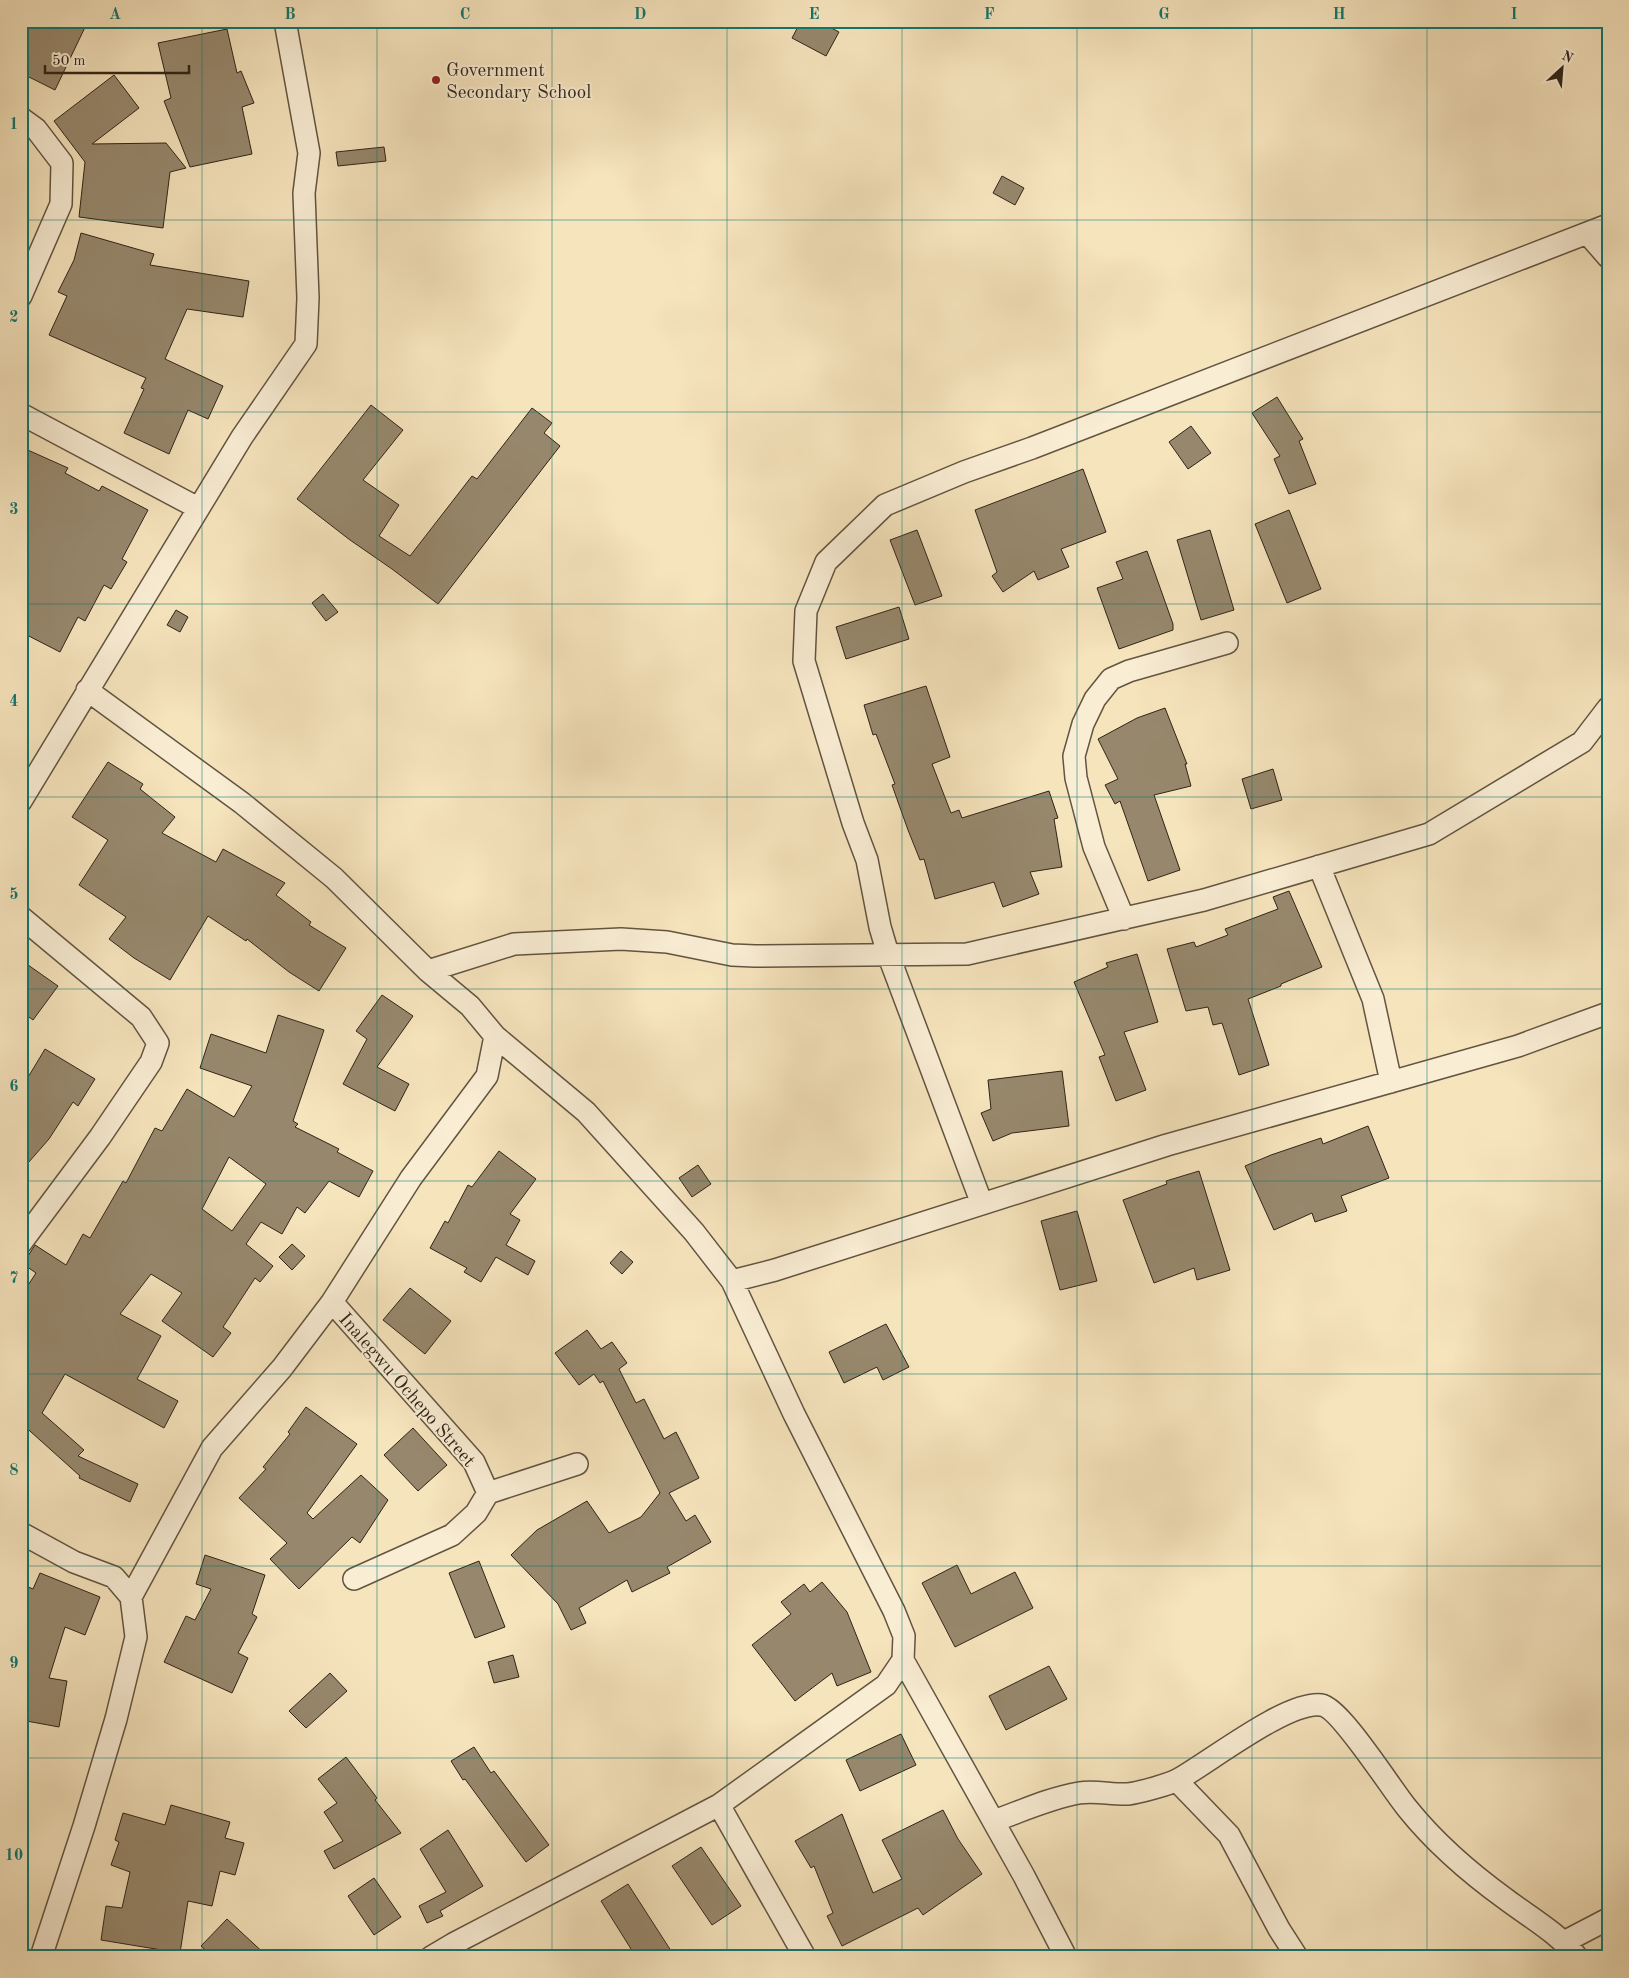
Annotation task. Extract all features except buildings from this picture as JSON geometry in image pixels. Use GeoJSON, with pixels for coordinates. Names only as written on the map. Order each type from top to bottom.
{"type":"FeatureCollection","features":[{"type":"Feature","properties":{"kind":"street"},"geometry":{"type":"LineString","coordinates":[[21,800],[242,437],[306,344],[308,298],[304,193],[309,153],[285,21]]}},
{"type":"Feature","properties":{"kind":"street"},"geometry":{"type":"LineString","coordinates":[[21,118],[36,130],[62,164],[62,204],[21,296]]}},
{"type":"Feature","properties":{"kind":"street"},"geometry":{"type":"LineString","coordinates":[[982,1204],[888,954],[880,927],[867,860],[853,823],[804,661],[806,611],[826,562],[885,504],[1608,225]]}},
{"type":"Feature","properties":{"kind":"street"},"geometry":{"type":"LineString","coordinates":[[1587,232],[1608,257]]}},
{"type":"Feature","properties":{"kind":"street"},"geometry":{"type":"LineString","coordinates":[[21,414],[198,508]]}},
{"type":"Feature","properties":{"kind":"street"},"geometry":{"type":"LineString","coordinates":[[1124,918],[1094,847],[1076,778],[1074,756],[1083,724],[1095,699],[1111,680],[1129,671],[1227,642]]}},
{"type":"Feature","properties":{"kind":"street"},"geometry":{"type":"LineString","coordinates":[[87,690],[242,803],[334,878],[428,970],[470,1006],[495,1036],[586,1112],[694,1232],[732,1281],[794,1414],[894,1611],[904,1636],[903,1660],[886,1686],[720,1805],[431,1957]]}},
{"type":"Feature","properties":{"kind":"street"},"geometry":{"type":"LineString","coordinates":[[428,970],[514,944],[620,939],[667,942],[732,955],[967,954],[1204,900],[1429,834],[1582,742],[1608,708]]}},
{"type":"Feature","properties":{"kind":"street"},"geometry":{"type":"LineString","coordinates":[[1320,866],[1373,999],[1391,1082]]}},
{"type":"Feature","properties":{"kind":"street"},"geometry":{"type":"LineString","coordinates":[[21,917],[141,1016],[158,1043],[152,1062],[100,1137],[21,1243]]}},
{"type":"Feature","properties":{"kind":"street"},"geometry":{"type":"LineString","coordinates":[[732,1281],[775,1270],[1167,1145],[1518,1046],[1608,1013]]}},
{"type":"Feature","properties":{"kind":"street"},"geometry":{"type":"LineString","coordinates":[[131,1597],[212,1448],[282,1368],[332,1302],[411,1178],[486,1076],[495,1036]]}},
{"type":"Feature","properties":{"kind":"street","name":"Inalegwu Ochepo Street"},"geometry":{"type":"LineString","coordinates":[[332,1302],[474,1462],[488,1493]]}},
{"type":"Feature","properties":{"kind":"street"},"geometry":{"type":"LineString","coordinates":[[354,1579],[452,1535],[476,1513],[488,1493],[577,1464]]}},
{"type":"Feature","properties":{"kind":"street"},"geometry":{"type":"LineString","coordinates":[[21,1533],[74,1562],[114,1577],[131,1597],[136,1637],[116,1719],[84,1826],[41,1957]]}},
{"type":"Feature","properties":{"kind":"street"},"geometry":{"type":"LineString","coordinates":[[903,1660],[994,1821],[1066,1957]]}},
{"type":"Feature","properties":{"kind":"street"},"geometry":{"type":"LineString","coordinates":[[994,1821],[1048,1801],[1081,1793],[1130,1794],[1177,1781],[1238,1741],[1287,1713],[1307,1705],[1324,1705],[1343,1722],[1408,1809],[1451,1855],[1504,1899],[1571,1949],[1608,1918]]}},
{"type":"Feature","properties":{"kind":"street"},"geometry":{"type":"LineString","coordinates":[[1177,1781],[1229,1835],[1279,1929],[1297,1957]]}},
{"type":"Feature","properties":{"kind":"street"},"geometry":{"type":"LineString","coordinates":[[720,1805],[805,1957]]}},
{"type":"Feature","properties":{"kind":"place","name":"Government Secondary School"},"geometry":{"type":"Point","coordinates":[436,80]}}]}
